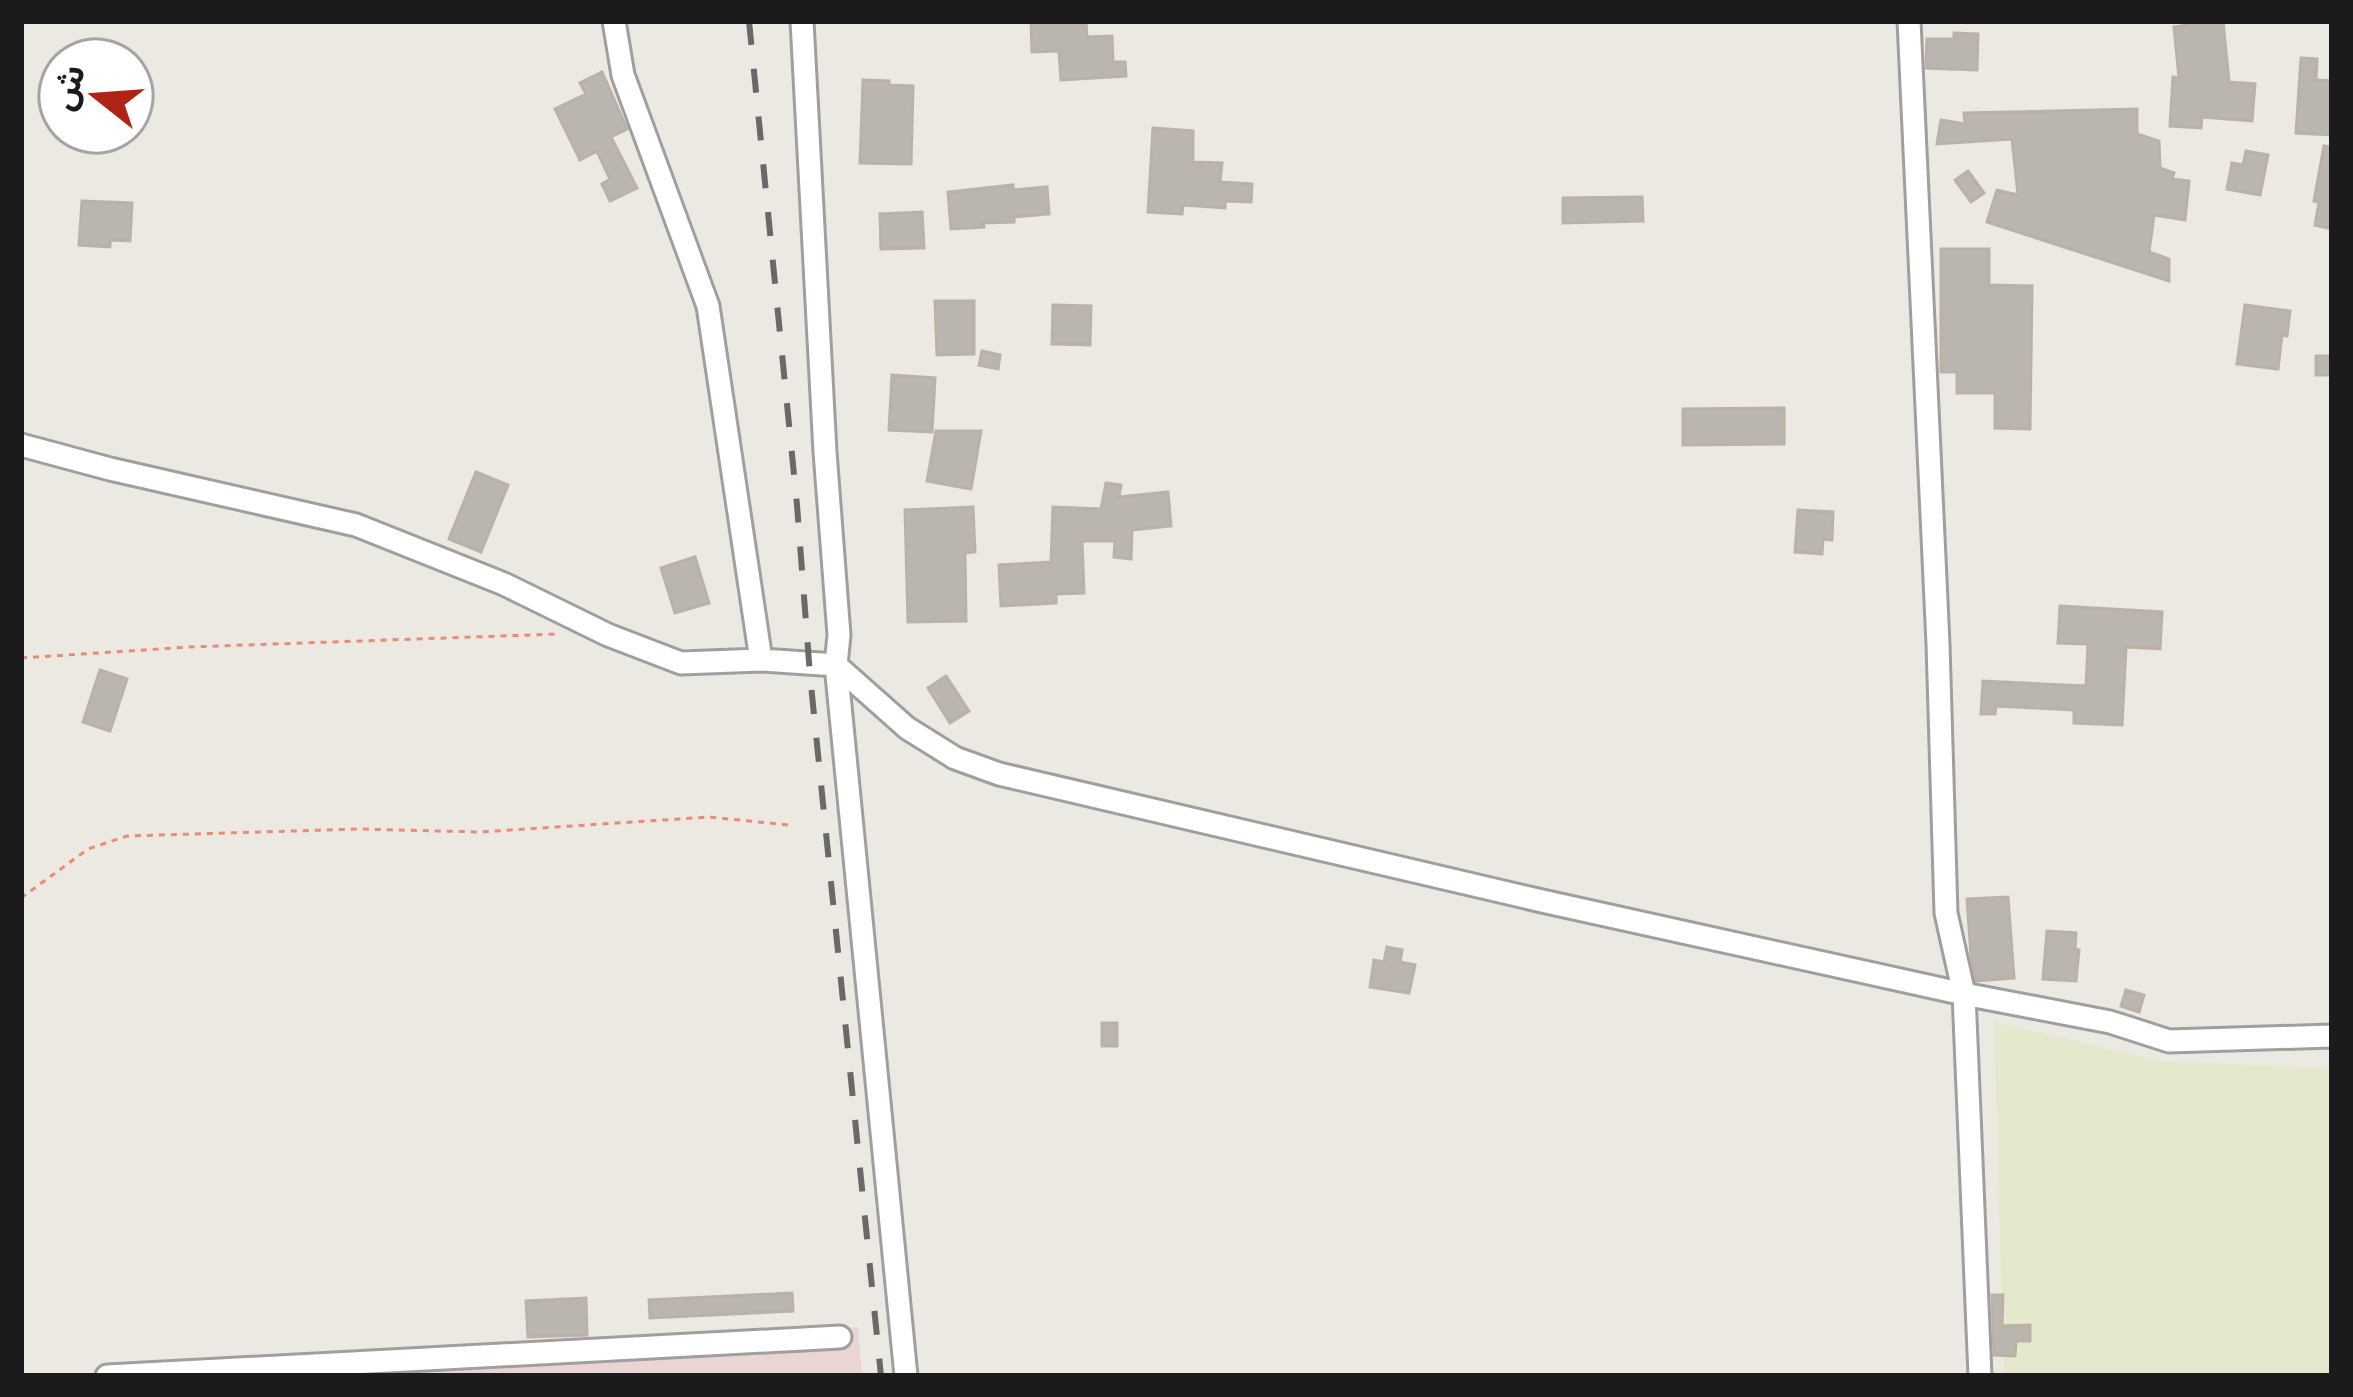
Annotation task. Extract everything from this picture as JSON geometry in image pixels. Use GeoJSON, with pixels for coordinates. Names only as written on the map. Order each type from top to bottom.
{"type":"FeatureCollection","features":[{"type":"Feature","properties":{"kind":"street"},"geometry":{"type":"LineString","coordinates":[[614,21],[623,75],[708,306],[761,660]]}},
{"type":"Feature","properties":{"kind":"street"},"geometry":{"type":"LineString","coordinates":[[802,21],[839,635],[836,665],[906,1376]]}},
{"type":"Feature","properties":{"kind":"street"},"geometry":{"type":"LineString","coordinates":[[1909,21],[1946,913],[1964,994],[1980,1376]]}},
{"type":"Feature","properties":{"kind":"street"},"geometry":{"type":"LineString","coordinates":[[21,445],[356,525],[681,663],[761,660],[836,665],[907,728],[955,758],[999,774],[1520,896],[2110,1022],[2169,1041],[2332,1036]]}},
{"type":"Feature","properties":{"kind":"street"},"geometry":{"type":"LineString","coordinates":[[107,1376],[840,1337]]}},
{"type":"Feature","properties":{"kind":"path"},"geometry":{"type":"LineString","coordinates":[[21,658],[189,647],[552,635],[587,625]]}},
{"type":"Feature","properties":{"kind":"path"},"geometry":{"type":"LineString","coordinates":[[21,898],[88,849],[127,836],[359,829],[480,832],[709,818],[789,824]]}},
{"type":"Feature","properties":{"kind":"shaded area"},"geometry":{"type":"Polygon","coordinates":[[[858,1327],[862,1376],[312,1376],[858,1327]]]}},
{"type":"Feature","properties":{"kind":"green space"},"geometry":{"type":"Polygon","coordinates":[[[1994,1022],[2162,1061],[2332,1068],[2332,1376],[2004,1376],[1994,1022]]]}},
{"type":"Feature","properties":{"kind":"building"},"geometry":{"type":"Polygon","coordinates":[[[1031,21],[1086,21],[1087,37],[1112,36],[1113,62],[1125,62],[1126,76],[1061,80],[1059,51],[1032,52],[1031,21]]]}},
{"type":"Feature","properties":{"kind":"building"},"geometry":{"type":"Polygon","coordinates":[[[2186,21],[2223,21],[2229,82],[2255,84],[2252,121],[2202,117],[2201,128],[2170,126],[2173,77],[2179,78],[2174,27],[2187,25],[2186,21]]]}},
{"type":"Feature","properties":{"kind":"building"},"geometry":{"type":"Polygon","coordinates":[[[1954,33],[1978,34],[1977,70],[1926,68],[1927,39],[1954,39],[1954,33]]]}},
{"type":"Feature","properties":{"kind":"building"},"geometry":{"type":"Polygon","coordinates":[[[2301,58],[2317,59],[2316,80],[2332,81],[2332,135],[2296,133],[2301,58]]]}},
{"type":"Feature","properties":{"kind":"building"},"geometry":{"type":"Polygon","coordinates":[[[602,72],[627,129],[611,137],[637,188],[610,201],[602,184],[610,179],[597,151],[580,160],[555,109],[586,94],[580,83],[602,72]]]}},
{"type":"Feature","properties":{"kind":"building"},"geometry":{"type":"Polygon","coordinates":[[[863,80],[913,86],[911,164],[860,163],[863,80]]]}},
{"type":"Feature","properties":{"kind":"building"},"geometry":{"type":"Polygon","coordinates":[[[2137,109],[2137,134],[2159,141],[2160,168],[2174,173],[2172,179],[2189,181],[2185,220],[2154,215],[2149,252],[2169,259],[2169,281],[1987,222],[1997,190],[2018,195],[2012,139],[1937,144],[1941,120],[1965,124],[1964,113],[2137,109]]]}},
{"type":"Feature","properties":{"kind":"building"},"geometry":{"type":"Polygon","coordinates":[[[1153,128],[1193,131],[1193,162],[1222,163],[1220,182],[1252,184],[1251,202],[1225,201],[1225,208],[1183,205],[1182,214],[1148,212],[1153,128]]]}},
{"type":"Feature","properties":{"kind":"building"},"geometry":{"type":"Polygon","coordinates":[[[2324,146],[2332,147],[2332,229],[2315,225],[2319,202],[2314,201],[2324,146]]]}},
{"type":"Feature","properties":{"kind":"building"},"geometry":{"type":"Polygon","coordinates":[[[2246,151],[2268,155],[2260,195],[2227,189],[2232,163],[2243,165],[2246,151]]]}},
{"type":"Feature","properties":{"kind":"building"},"geometry":{"type":"Polygon","coordinates":[[[1968,171],[1984,193],[1971,202],[1955,180],[1968,171]]]}},
{"type":"Feature","properties":{"kind":"building"},"geometry":{"type":"Polygon","coordinates":[[[1013,185],[1013,190],[1047,187],[1049,214],[951,229],[948,192],[1013,185]]]}},
{"type":"Feature","properties":{"kind":"building"},"geometry":{"type":"Polygon","coordinates":[[[1642,197],[1643,221],[1563,223],[1563,198],[1642,197]]]}},
{"type":"Feature","properties":{"kind":"building"},"geometry":{"type":"Polygon","coordinates":[[[82,201],[132,203],[130,241],[110,240],[110,247],[79,245],[82,201]]]}},
{"type":"Feature","properties":{"kind":"building"},"geometry":{"type":"Polygon","coordinates":[[[922,212],[924,248],[881,249],[880,214],[922,212]]]}},
{"type":"Feature","properties":{"kind":"building"},"geometry":{"type":"Polygon","coordinates":[[[1941,249],[1989,249],[1989,285],[2032,286],[2030,429],[1995,428],[1995,393],[1957,393],[1957,372],[1941,372],[1941,249]]]}},
{"type":"Feature","properties":{"kind":"building"},"geometry":{"type":"Polygon","coordinates":[[[935,301],[974,301],[974,354],[937,355],[935,301]]]}},
{"type":"Feature","properties":{"kind":"building"},"geometry":{"type":"Polygon","coordinates":[[[1053,305],[1091,306],[1090,345],[1052,344],[1053,305]]]}},
{"type":"Feature","properties":{"kind":"building"},"geometry":{"type":"Polygon","coordinates":[[[2245,305],[2290,311],[2278,369],[2237,364],[2245,305]]]}},
{"type":"Feature","properties":{"kind":"building"},"geometry":{"type":"Polygon","coordinates":[[[982,351],[1000,355],[998,369],[979,365],[982,351]]]}},
{"type":"Feature","properties":{"kind":"building"},"geometry":{"type":"Polygon","coordinates":[[[2316,356],[2332,356],[2332,375],[2316,375],[2316,356]]]}},
{"type":"Feature","properties":{"kind":"building"},"geometry":{"type":"Polygon","coordinates":[[[892,375],[935,378],[932,432],[889,430],[892,375]]]}},
{"type":"Feature","properties":{"kind":"building"},"geometry":{"type":"Polygon","coordinates":[[[1784,408],[1784,444],[1683,445],[1683,409],[1784,408]]]}},
{"type":"Feature","properties":{"kind":"building"},"geometry":{"type":"Polygon","coordinates":[[[936,431],[981,431],[971,489],[927,481],[936,431]]]}},
{"type":"Feature","properties":{"kind":"building"},"geometry":{"type":"Polygon","coordinates":[[[476,472],[508,485],[481,552],[449,539],[476,472]]]}},
{"type":"Feature","properties":{"kind":"building"},"geometry":{"type":"Polygon","coordinates":[[[1106,483],[1121,485],[1119,497],[1168,492],[1171,526],[1132,530],[1131,559],[1114,557],[1115,541],[1082,541],[1084,593],[1056,594],[1056,603],[1001,606],[999,565],[1051,562],[1053,507],[1101,509],[1106,483]]]}},
{"type":"Feature","properties":{"kind":"building"},"geometry":{"type":"Polygon","coordinates":[[[973,507],[975,552],[965,553],[966,621],[908,622],[905,510],[973,507]]]}},
{"type":"Feature","properties":{"kind":"building"},"geometry":{"type":"Polygon","coordinates":[[[1798,510],[1833,512],[1832,540],[1823,539],[1822,554],[1795,552],[1798,510]]]}},
{"type":"Feature","properties":{"kind":"building"},"geometry":{"type":"Polygon","coordinates":[[[695,557],[709,603],[675,613],[661,568],[695,557]]]}},
{"type":"Feature","properties":{"kind":"building"},"geometry":{"type":"Polygon","coordinates":[[[2060,606],[2162,612],[2160,649],[2126,647],[2122,725],[2074,723],[2074,710],[1996,706],[1995,714],[1981,714],[1983,681],[2086,686],[2088,644],[2058,643],[2060,606]]]}},
{"type":"Feature","properties":{"kind":"building"},"geometry":{"type":"Polygon","coordinates":[[[100,670],[127,679],[110,731],[83,722],[100,670]]]}},
{"type":"Feature","properties":{"kind":"building"},"geometry":{"type":"Polygon","coordinates":[[[946,676],[969,711],[950,723],[928,688],[946,676]]]}},
{"type":"Feature","properties":{"kind":"building"},"geometry":{"type":"Polygon","coordinates":[[[2008,897],[2014,978],[1976,981],[1967,899],[2008,897]]]}},
{"type":"Feature","properties":{"kind":"building"},"geometry":{"type":"Polygon","coordinates":[[[2047,931],[2076,933],[2076,981],[2043,979],[2047,931]]]}},
{"type":"Feature","properties":{"kind":"building"},"geometry":{"type":"Polygon","coordinates":[[[1387,947],[1402,950],[1400,962],[1415,965],[1409,993],[1370,987],[1374,960],[1384,962],[1387,947]]]}},
{"type":"Feature","properties":{"kind":"building"},"geometry":{"type":"Polygon","coordinates":[[[2126,990],[2144,995],[2139,1012],[2121,1006],[2126,990]]]}},
{"type":"Feature","properties":{"kind":"building"},"geometry":{"type":"Polygon","coordinates":[[[1102,1023],[1117,1023],[1117,1046],[1102,1046],[1102,1023]]]}},
{"type":"Feature","properties":{"kind":"building"},"geometry":{"type":"Polygon","coordinates":[[[792,1293],[793,1311],[650,1318],[649,1300],[792,1293]]]}},
{"type":"Feature","properties":{"kind":"building"},"geometry":{"type":"Polygon","coordinates":[[[1992,1295],[2003,1295],[2002,1326],[2030,1325],[2030,1341],[2016,1341],[2015,1356],[1994,1355],[1992,1295]]]}},
{"type":"Feature","properties":{"kind":"building"},"geometry":{"type":"Polygon","coordinates":[[[586,1298],[587,1335],[528,1337],[526,1301],[586,1298]]]}},
{"type":"Feature","properties":{"kind":"railway"},"geometry":{"type":"LineString","coordinates":[[749,21],[881,1376]]}}]}
